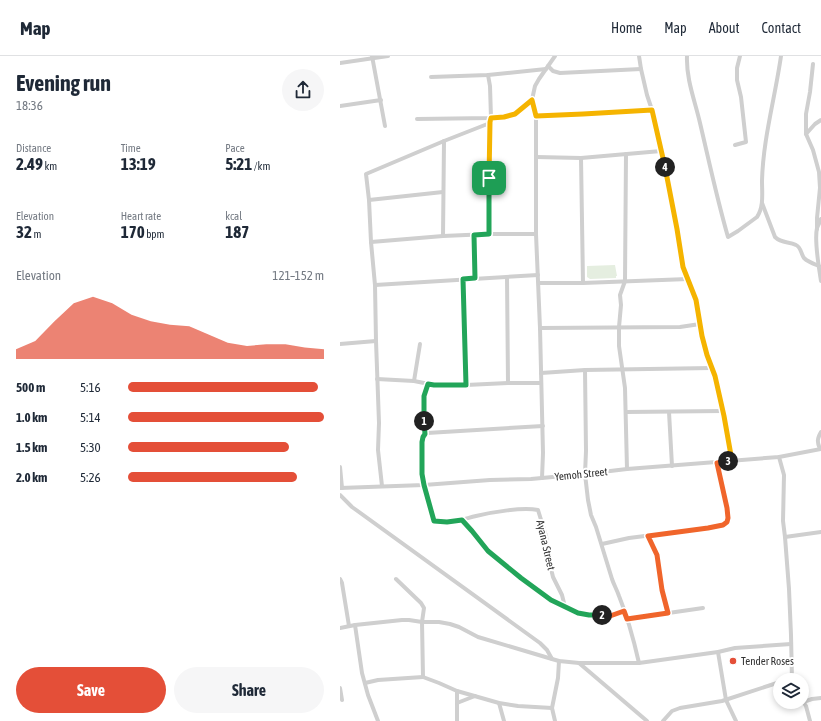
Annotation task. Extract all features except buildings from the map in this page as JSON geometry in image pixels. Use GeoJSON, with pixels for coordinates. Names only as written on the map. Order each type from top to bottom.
{"type":"FeatureCollection","features":[{"type":"Feature","properties":{"kind":"street"},"geometry":{"type":"LineString","coordinates":[[340,63],[372,57],[388,56]]}},
{"type":"Feature","properties":{"kind":"street"},"geometry":{"type":"LineString","coordinates":[[542,478],[543,426],[539,283],[536,234],[536,116],[532,100],[535,86],[555,56]]}},
{"type":"Feature","properties":{"kind":"street"},"geometry":{"type":"LineString","coordinates":[[639,56],[661,151],[683,267],[696,300],[707,355],[712,368],[723,411],[732,461]]}},
{"type":"Feature","properties":{"kind":"street"},"geometry":{"type":"LineString","coordinates":[[688,56],[687,64],[693,99],[700,121],[717,199],[728,237],[757,217],[762,203],[762,173],[766,139],[781,56]]}},
{"type":"Feature","properties":{"kind":"street"},"geometry":{"type":"LineString","coordinates":[[735,145],[746,142],[741,97],[737,80],[740,56]]}},
{"type":"Feature","properties":{"kind":"street"},"geometry":{"type":"LineString","coordinates":[[372,57],[385,126]]}},
{"type":"Feature","properties":{"kind":"street"},"geometry":{"type":"LineString","coordinates":[[813,64],[806,114],[806,134],[813,150],[819,172],[820,188],[817,218],[817,240],[821,281]]}},
{"type":"Feature","properties":{"kind":"street"},"geometry":{"type":"LineString","coordinates":[[431,77],[488,75],[547,68],[560,73],[641,69]]}},
{"type":"Feature","properties":{"kind":"street"},"geometry":{"type":"LineString","coordinates":[[488,75],[490,86],[491,120],[489,234]]}},
{"type":"Feature","properties":{"kind":"street"},"geometry":{"type":"LineString","coordinates":[[340,106],[381,100]]}},
{"type":"Feature","properties":{"kind":"street"},"geometry":{"type":"LineString","coordinates":[[382,486],[378,450],[379,423],[375,285],[366,174],[491,120],[515,114],[532,100]]}},
{"type":"Feature","properties":{"kind":"street"},"geometry":{"type":"LineString","coordinates":[[536,116],[652,110]]}},
{"type":"Feature","properties":{"kind":"street"},"geometry":{"type":"LineString","coordinates":[[417,119],[491,120]]}},
{"type":"Feature","properties":{"kind":"street"},"geometry":{"type":"LineString","coordinates":[[806,134],[814,124],[821,120]]}},
{"type":"Feature","properties":{"kind":"street"},"geometry":{"type":"LineString","coordinates":[[443,236],[444,141]]}},
{"type":"Feature","properties":{"kind":"street"},"geometry":{"type":"LineString","coordinates":[[536,157],[581,158],[661,151]]}},
{"type":"Feature","properties":{"kind":"street"},"geometry":{"type":"LineString","coordinates":[[626,154],[625,281],[620,295],[619,346],[626,388],[627,469]]}},
{"type":"Feature","properties":{"kind":"street"},"geometry":{"type":"LineString","coordinates":[[581,158],[583,283]]}},
{"type":"Feature","properties":{"kind":"street"},"geometry":{"type":"LineString","coordinates":[[369,200],[443,192]]}},
{"type":"Feature","properties":{"kind":"street"},"geometry":{"type":"LineString","coordinates":[[762,203],[775,237],[779,241],[797,245],[806,260],[819,266]]}},
{"type":"Feature","properties":{"kind":"street"},"geometry":{"type":"LineString","coordinates":[[817,229],[821,219]]}},
{"type":"Feature","properties":{"kind":"street"},"geometry":{"type":"LineString","coordinates":[[371,242],[443,236],[536,234]]}},
{"type":"Feature","properties":{"kind":"street"},"geometry":{"type":"LineString","coordinates":[[474,235],[475,278]]}},
{"type":"Feature","properties":{"kind":"street"},"geometry":{"type":"LineString","coordinates":[[375,285],[538,275]]}},
{"type":"Feature","properties":{"kind":"street"},"geometry":{"type":"LineString","coordinates":[[507,277],[508,383]]}},
{"type":"Feature","properties":{"kind":"street"},"geometry":{"type":"LineString","coordinates":[[463,279],[466,385]]}},
{"type":"Feature","properties":{"kind":"street"},"geometry":{"type":"LineString","coordinates":[[539,283],[688,279]]}},
{"type":"Feature","properties":{"kind":"street"},"geometry":{"type":"LineString","coordinates":[[540,328],[680,327],[700,324]]}},
{"type":"Feature","properties":{"kind":"street"},"geometry":{"type":"LineString","coordinates":[[340,344],[376,341]]}},
{"type":"Feature","properties":{"kind":"street"},"geometry":{"type":"LineString","coordinates":[[414,381],[420,344]]}},
{"type":"Feature","properties":{"kind":"street"},"geometry":{"type":"LineString","coordinates":[[541,373],[585,370],[712,368]]}},
{"type":"Feature","properties":{"kind":"street"},"geometry":{"type":"LineString","coordinates":[[585,370],[585,474],[588,500],[591,515],[627,619],[640,663]]}},
{"type":"Feature","properties":{"kind":"street"},"geometry":{"type":"LineString","coordinates":[[377,379],[414,381],[434,385],[541,383]]}},
{"type":"Feature","properties":{"kind":"street"},"geometry":{"type":"LineString","coordinates":[[428,384],[423,401],[425,434],[422,442],[422,474],[434,521],[447,522],[462,520],[488,551],[551,600],[565,607],[578,613],[589,615],[610,616],[624,611]]}},
{"type":"Feature","properties":{"kind":"street"},"geometry":{"type":"LineString","coordinates":[[626,412],[723,411]]}},
{"type":"Feature","properties":{"kind":"street"},"geometry":{"type":"LineString","coordinates":[[669,412],[672,466]]}},
{"type":"Feature","properties":{"kind":"street"},"geometry":{"type":"LineString","coordinates":[[425,434],[543,426]]}},
{"type":"Feature","properties":{"kind":"street"},"geometry":{"type":"LineString","coordinates":[[821,432],[817,438],[817,443],[821,449]]}},
{"type":"Feature","properties":{"kind":"street","name":"Yemoh Street"},"geometry":{"type":"LineString","coordinates":[[341,488],[542,478],[627,469],[779,457],[821,449]]}},
{"type":"Feature","properties":{"kind":"street"},"geometry":{"type":"LineString","coordinates":[[779,457],[784,474],[783,521],[789,588],[792,673]]}},
{"type":"Feature","properties":{"kind":"street"},"geometry":{"type":"LineString","coordinates":[[602,544],[629,538],[723,525],[727,522],[728,518],[717,463]]}},
{"type":"Feature","properties":{"kind":"street"},"geometry":{"type":"LineString","coordinates":[[340,467],[341,488]]}},
{"type":"Feature","properties":{"kind":"street"},"geometry":{"type":"LineString","coordinates":[[340,495],[352,507],[540,643],[547,650],[552,659]]}},
{"type":"Feature","properties":{"kind":"street","name":"Ayana Street"},"geometry":{"type":"LineString","coordinates":[[462,520],[513,510],[538,510],[546,536],[548,556],[553,577],[562,595],[565,607]]}},
{"type":"Feature","properties":{"kind":"street"},"geometry":{"type":"LineString","coordinates":[[785,537],[821,532]]}},
{"type":"Feature","properties":{"kind":"street"},"geometry":{"type":"LineString","coordinates":[[648,536],[657,555],[662,590],[668,613]]}},
{"type":"Feature","properties":{"kind":"street"},"geometry":{"type":"LineString","coordinates":[[340,579],[342,583],[349,626]]}},
{"type":"Feature","properties":{"kind":"street"},"geometry":{"type":"LineString","coordinates":[[396,579],[421,603],[424,608],[422,622],[423,677]]}},
{"type":"Feature","properties":{"kind":"street"},"geometry":{"type":"LineString","coordinates":[[627,619],[703,608]]}},
{"type":"Feature","properties":{"kind":"street"},"geometry":{"type":"LineString","coordinates":[[340,628],[402,620],[439,622],[450,624],[478,637],[552,659],[579,663],[640,663],[718,652],[735,648],[791,644]]}},
{"type":"Feature","properties":{"kind":"street"},"geometry":{"type":"LineString","coordinates":[[354,625],[362,673],[368,695],[378,721]]}},
{"type":"Feature","properties":{"kind":"street"},"geometry":{"type":"LineString","coordinates":[[718,652],[726,700],[736,720]]}},
{"type":"Feature","properties":{"kind":"street"},"geometry":{"type":"LineString","coordinates":[[555,721],[552,708],[558,678],[559,661]]}},
{"type":"Feature","properties":{"kind":"street"},"geometry":{"type":"LineString","coordinates":[[579,663],[647,721]]}},
{"type":"Feature","properties":{"kind":"street"},"geometry":{"type":"LineString","coordinates":[[365,683],[378,680],[423,677],[439,682],[457,691],[499,703],[518,706],[552,708]]}},
{"type":"Feature","properties":{"kind":"street"},"geometry":{"type":"LineString","coordinates":[[664,720],[672,711],[680,708],[726,700],[773,684]]}},
{"type":"Feature","properties":{"kind":"street"},"geometry":{"type":"LineString","coordinates":[[340,688],[342,700]]}},
{"type":"Feature","properties":{"kind":"street"},"geometry":{"type":"LineString","coordinates":[[457,691],[457,721]]}},
{"type":"Feature","properties":{"kind":"street"},"geometry":{"type":"LineString","coordinates":[[457,703],[475,696]]}},
{"type":"Feature","properties":{"kind":"street"},"geometry":{"type":"LineString","coordinates":[[809,700],[821,698]]}},
{"type":"Feature","properties":{"kind":"street"},"geometry":{"type":"LineString","coordinates":[[499,703],[504,721]]}},
{"type":"Feature","properties":{"kind":"street"},"geometry":{"type":"LineString","coordinates":[[807,709],[810,721]]}},
{"type":"Feature","properties":{"kind":"shaded area"},"geometry":{"type":"Polygon","coordinates":[[[615,265],[616,278],[590,279],[587,277],[587,266],[615,265]]]}},
{"type":"Feature","properties":{"kind":"place","name":"Tender Roses"},"geometry":{"type":"Point","coordinates":[733,661]}},
{"type":"Feature","properties":{"kind":"route"},"geometry":{"type":"LineString","coordinates":[[532,100],[536,116],[652,110],[677,229],[683,267],[696,300],[702,336],[715,376],[724,416],[732,461],[717,463],[727,508],[727,522],[723,525],[708,528],[648,536],[657,555],[662,590],[668,613],[627,619],[624,611],[610,616],[578,613],[551,600],[521,578],[488,551],[462,520],[437,522],[432,518],[422,474],[422,442],[425,434],[423,401],[428,384],[466,385],[463,279],[475,278],[474,235],[489,234],[489,178],[491,118],[515,114],[532,100]]}}]}
